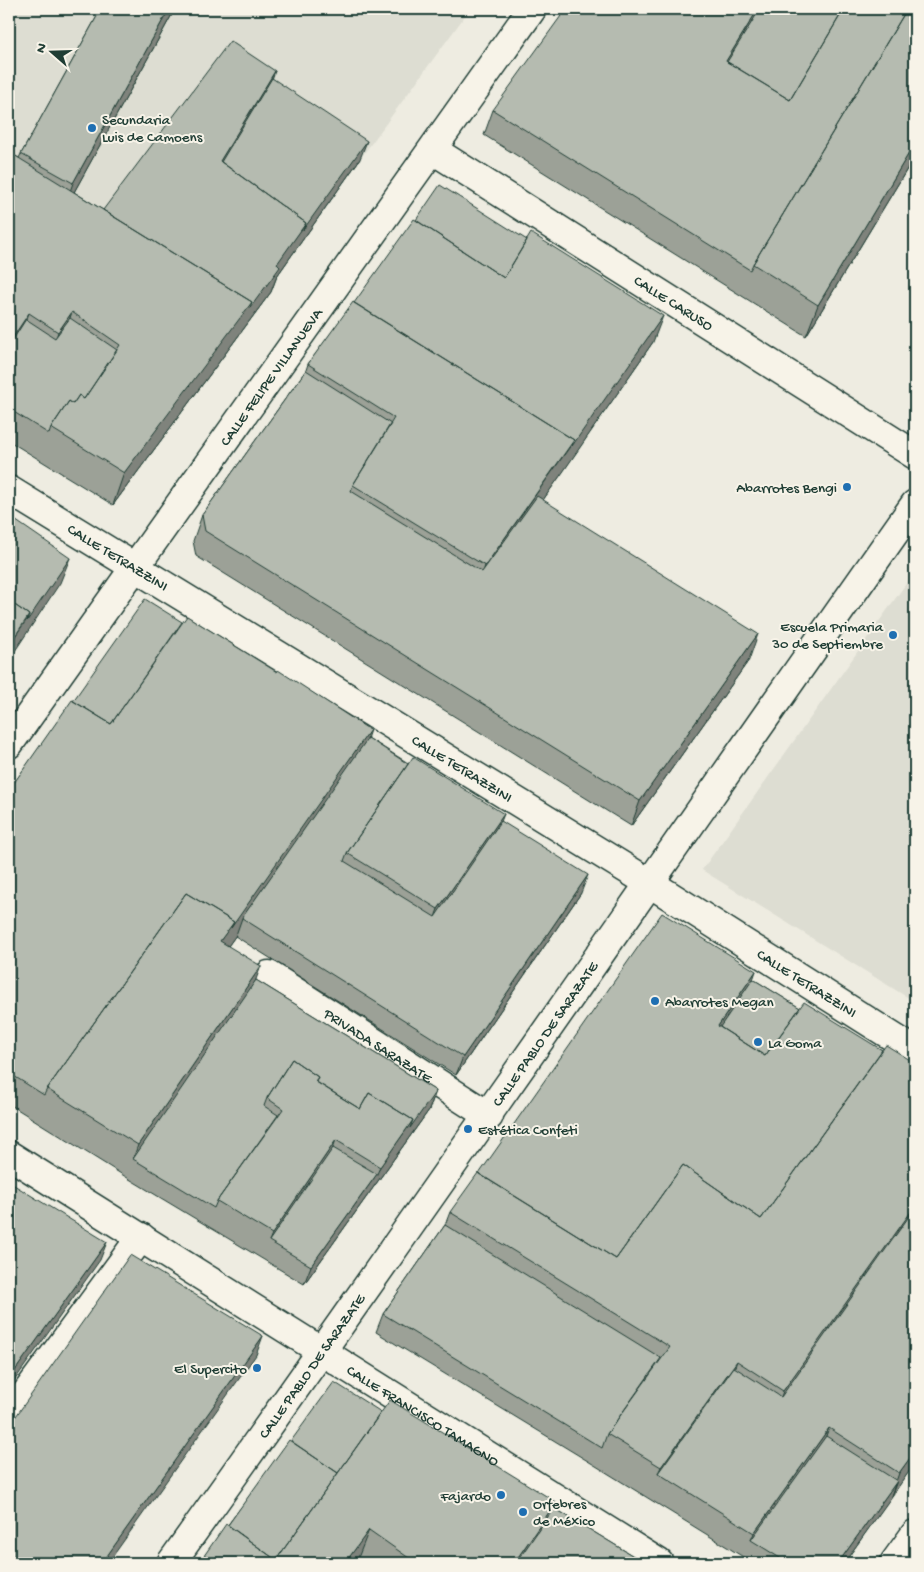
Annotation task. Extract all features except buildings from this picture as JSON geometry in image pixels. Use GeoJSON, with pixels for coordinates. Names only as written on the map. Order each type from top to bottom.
{"type":"FeatureCollection","features":[{"type":"Feature","properties":{"kind":"street","name":"CALLE FELIPE VILLANUEVA"},"geometry":{"type":"LineString","coordinates":[[9,744],[532,9]]}},
{"type":"Feature","properties":{"kind":"street","name":"CALLE CARUSO"},"geometry":{"type":"LineString","coordinates":[[433,150],[915,455]]}},
{"type":"Feature","properties":{"kind":"street","name":"CALLE TETRAZZINI"},"geometry":{"type":"LineString","coordinates":[[9,490],[133,568],[648,882],[915,1051]]}},
{"type":"Feature","properties":{"kind":"street","name":"CALLE PABLO DE SARAZATE"},"geometry":{"type":"LineString","coordinates":[[171,1563],[489,1116],[648,882],[915,504]]}},
{"type":"Feature","properties":{"kind":"street","name":"PRIVADA SARAZATE"},"geometry":{"type":"LineString","coordinates":[[269,975],[489,1116]]}},
{"type":"Feature","properties":{"kind":"street","name":"CALLE FRANCISCO TAMAGNO"},"geometry":{"type":"LineString","coordinates":[[9,1155],[659,1563]]}},
{"type":"Feature","properties":{"kind":"street"},"geometry":{"type":"LineString","coordinates":[[16,1407],[141,1237]]}},
{"type":"Feature","properties":{"kind":"street"},"geometry":{"type":"LineString","coordinates":[[894,1563],[915,1534]]}},
{"type":"Feature","properties":{"kind":"shaded area","name":"Secundaria Luis de Camoens"},"geometry":{"type":"Polygon","coordinates":[[[9,9],[470,9],[360,159],[221,66],[91,239],[9,190],[9,9]]]}},
{"type":"Feature","properties":{"kind":"shaded area"},"geometry":{"type":"Polygon","coordinates":[[[915,571],[915,1002],[702,870],[915,571]]]}},
{"type":"Feature","properties":{"kind":"place","name":"Secundaria Luis de Camoens"},"geometry":{"type":"Point","coordinates":[92,128]}},
{"type":"Feature","properties":{"kind":"place","name":"Abarrotes Bengi"},"geometry":{"type":"Point","coordinates":[847,487]}},
{"type":"Feature","properties":{"kind":"place","name":"Escuela Primaria 30 de Septiembre"},"geometry":{"type":"Point","coordinates":[893,635]}},
{"type":"Feature","properties":{"kind":"place","name":"Abarrotes Megan"},"geometry":{"type":"Point","coordinates":[655,1001]}},
{"type":"Feature","properties":{"kind":"place","name":"La Goma"},"geometry":{"type":"Point","coordinates":[758,1042]}},
{"type":"Feature","properties":{"kind":"place","name":"Estética Confeti"},"geometry":{"type":"Point","coordinates":[468,1129]}},
{"type":"Feature","properties":{"kind":"place","name":"El Supercito"},"geometry":{"type":"Point","coordinates":[257,1368]}},
{"type":"Feature","properties":{"kind":"place","name":"Fajardo"},"geometry":{"type":"Point","coordinates":[501,1495]}},
{"type":"Feature","properties":{"kind":"place","name":"Orfebres de México"},"geometry":{"type":"Point","coordinates":[523,1512]}}]}
